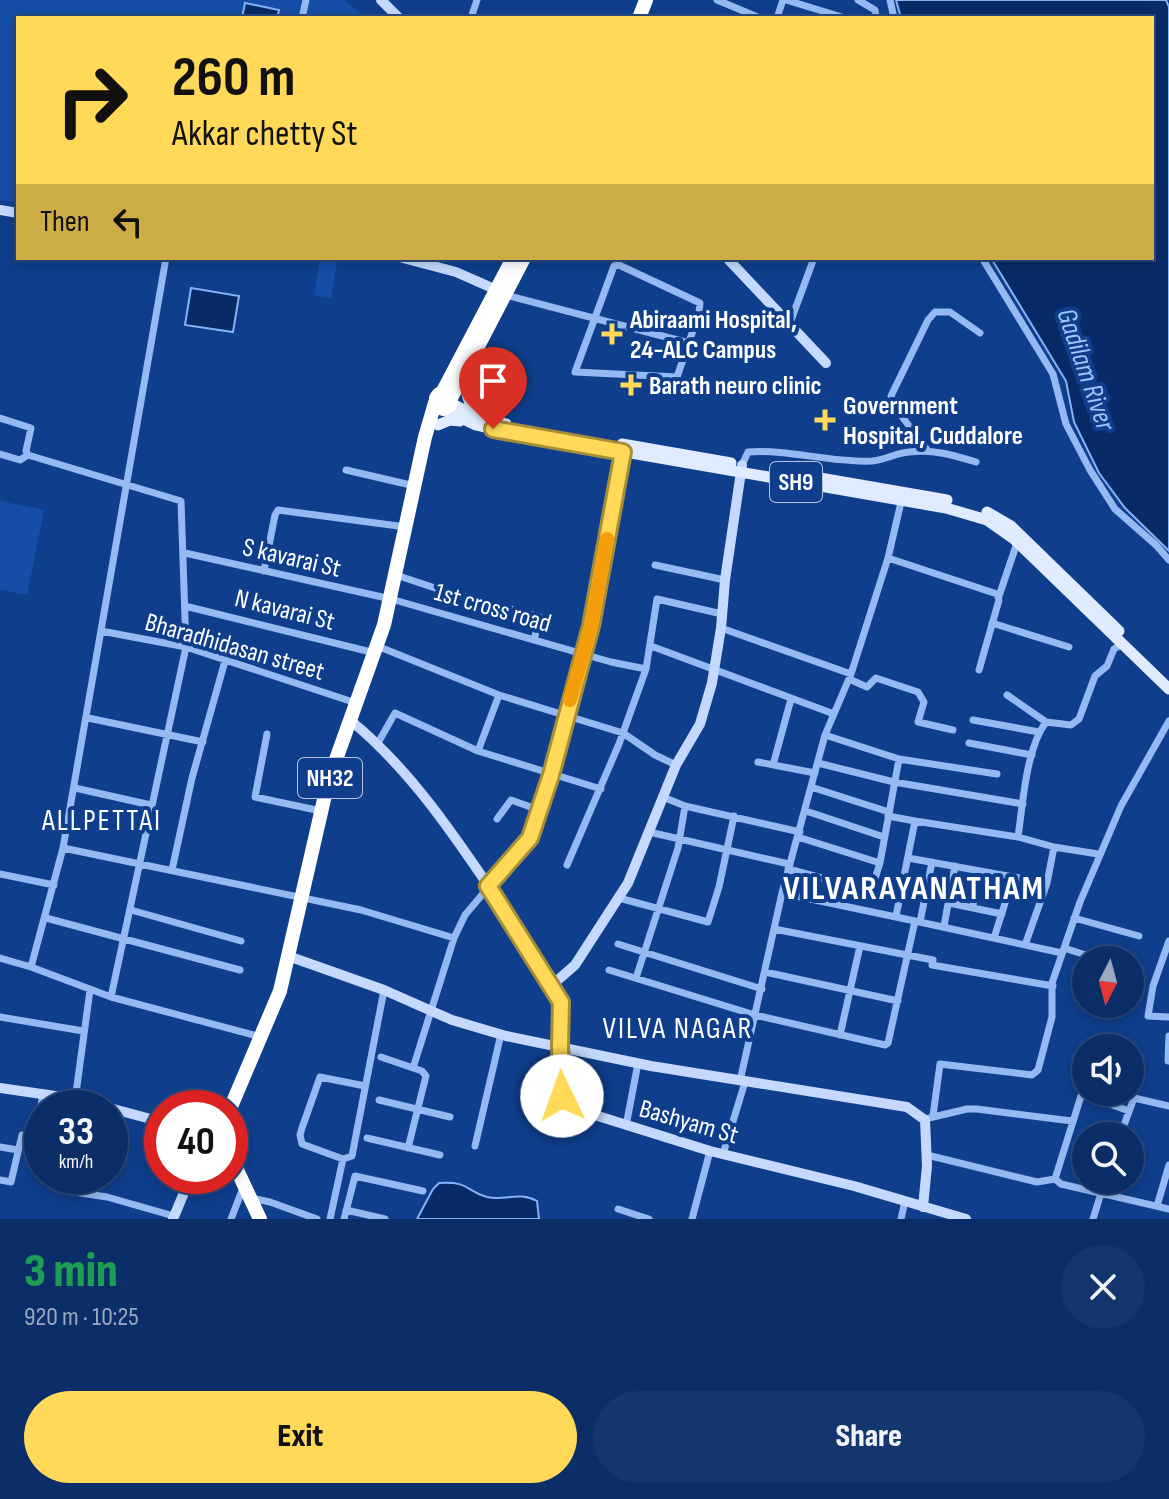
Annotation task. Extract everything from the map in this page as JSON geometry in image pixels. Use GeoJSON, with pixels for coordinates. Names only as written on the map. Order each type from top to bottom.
{"type":"FeatureCollection","features":[{"type":"Feature","properties":{"kind":"highway","name":"NH32"},"geometry":{"type":"LineString","coordinates":[[425,445],[472,354],[512,260]]}},
{"type":"Feature","properties":{"kind":"highway","name":"NH32"},"geometry":{"type":"LineString","coordinates":[[237,1090],[280,991],[328,782],[376,650],[391,599],[425,445],[501,292],[523,260]]}},
{"type":"Feature","properties":{"kind":"highway"},"geometry":{"type":"LineString","coordinates":[[247,1194],[260,1219]]}},
{"type":"Feature","properties":{"kind":"main road"},"geometry":{"type":"LineString","coordinates":[[472,354],[466,381],[467,394],[479,422]]}},
{"type":"Feature","properties":{"kind":"main road","name":"SH9"},"geometry":{"type":"LineString","coordinates":[[445,403],[479,422],[903,496],[978,516],[1019,539],[1169,689]]}},
{"type":"Feature","properties":{"kind":"main road"},"geometry":{"type":"LineString","coordinates":[[438,425],[456,420],[479,422]]}},
{"type":"Feature","properties":{"kind":"main road"},"geometry":{"type":"LineString","coordinates":[[1019,539],[1169,680]]}},
{"type":"Feature","properties":{"kind":"street"},"geometry":{"type":"LineString","coordinates":[[381,0],[397,16]]}},
{"type":"Feature","properties":{"kind":"street"},"geometry":{"type":"LineString","coordinates":[[717,0],[755,16]]}},
{"type":"Feature","properties":{"kind":"street"},"geometry":{"type":"LineString","coordinates":[[785,0],[838,16]]}},
{"type":"Feature","properties":{"kind":"street"},"geometry":{"type":"LineString","coordinates":[[858,0],[875,10],[876,16]]}},
{"type":"Feature","properties":{"kind":"street"},"geometry":{"type":"LineString","coordinates":[[31,967],[46,918],[75,788],[166,260]]}},
{"type":"Feature","properties":{"kind":"street"},"geometry":{"type":"LineString","coordinates":[[411,260],[456,272],[501,292],[689,343]]}},
{"type":"Feature","properties":{"kind":"street"},"geometry":{"type":"LineString","coordinates":[[729,260],[826,363]]}},
{"type":"Feature","properties":{"kind":"street"},"geometry":{"type":"LineString","coordinates":[[790,323],[813,260]]}},
{"type":"Feature","properties":{"kind":"street"},"geometry":{"type":"LineString","coordinates":[[983,260],[1053,374],[1066,424],[1090,470],[1115,509],[1169,560]]}},
{"type":"Feature","properties":{"kind":"street"},"geometry":{"type":"LineString","coordinates":[[619,265],[700,303],[677,377],[575,372],[594,319],[614,266],[619,265]]}},
{"type":"Feature","properties":{"kind":"street"},"geometry":{"type":"LineString","coordinates":[[928,451],[894,406],[891,396],[928,320],[935,312],[950,312],[980,333]]}},
{"type":"Feature","properties":{"kind":"street"},"geometry":{"type":"LineString","coordinates":[[0,418],[31,428],[26,451],[28,455]]}},
{"type":"Feature","properties":{"kind":"street"},"geometry":{"type":"LineString","coordinates":[[413,1068],[454,938],[468,910],[530,838],[551,775],[591,626],[624,448]]}},
{"type":"Feature","properties":{"kind":"street"},"geometry":{"type":"LineString","coordinates":[[551,986],[575,965],[628,883],[676,765],[700,724],[712,683],[742,469],[748,452],[874,461],[908,451],[937,450],[976,462]]}},
{"type":"Feature","properties":{"kind":"street"},"geometry":{"type":"LineString","coordinates":[[0,454],[20,460],[28,455],[181,501],[186,647],[111,997]]}},
{"type":"Feature","properties":{"kind":"street"},"geometry":{"type":"LineString","coordinates":[[346,470],[415,486]]}},
{"type":"Feature","properties":{"kind":"street"},"geometry":{"type":"LineString","coordinates":[[723,1154],[742,1082],[788,867],[825,735],[850,676],[888,558],[903,496]]}},
{"type":"Feature","properties":{"kind":"street"},"geometry":{"type":"LineString","coordinates":[[264,571],[278,510],[406,527]]}},
{"type":"Feature","properties":{"kind":"street"},"geometry":{"type":"LineString","coordinates":[[979,670],[999,596],[1019,539]]}},
{"type":"Feature","properties":{"kind":"street","name":"S kavarai St"},"geometry":{"type":"LineString","coordinates":[[185,553],[391,599]]}},
{"type":"Feature","properties":{"kind":"street"},"geometry":{"type":"LineString","coordinates":[[888,558],[999,596]]}},
{"type":"Feature","properties":{"kind":"street"},"geometry":{"type":"LineString","coordinates":[[655,565],[725,580]]}},
{"type":"Feature","properties":{"kind":"street"},"geometry":{"type":"LineString","coordinates":[[396,575],[540,617],[534,640]]}},
{"type":"Feature","properties":{"kind":"street","name":"1st cross road"},"geometry":{"type":"LineString","coordinates":[[391,599],[646,669]]}},
{"type":"Feature","properties":{"kind":"street"},"geometry":{"type":"LineString","coordinates":[[567,865],[601,789],[646,669],[657,599],[722,614]]}},
{"type":"Feature","properties":{"kind":"street","name":"N kavarai St"},"geometry":{"type":"LineString","coordinates":[[185,606],[376,650],[499,695],[623,733],[676,765]]}},
{"type":"Feature","properties":{"kind":"street"},"geometry":{"type":"LineString","coordinates":[[992,623],[1069,647]]}},
{"type":"Feature","properties":{"kind":"street"},"geometry":{"type":"LineString","coordinates":[[721,628],[850,676],[867,687],[876,678],[918,692],[924,702],[918,722],[953,730]]}},
{"type":"Feature","properties":{"kind":"street","name":"Bharadhidasan street"},"geometry":{"type":"LineString","coordinates":[[101,631],[186,647],[356,703]]}},
{"type":"Feature","properties":{"kind":"street"},"geometry":{"type":"LineString","coordinates":[[1007,695],[1046,722],[1071,725],[1079,719],[1095,676],[1107,666],[1114,649],[1122,644]]}},
{"type":"Feature","properties":{"kind":"street"},"geometry":{"type":"LineString","coordinates":[[651,646],[834,714]]}},
{"type":"Feature","properties":{"kind":"street"},"geometry":{"type":"LineString","coordinates":[[172,870],[185,808],[225,661]]}},
{"type":"Feature","properties":{"kind":"street"},"geometry":{"type":"LineString","coordinates":[[478,751],[499,695]]}},
{"type":"Feature","properties":{"kind":"street"},"geometry":{"type":"LineString","coordinates":[[773,765],[791,699]]}},
{"type":"Feature","properties":{"kind":"street"},"geometry":{"type":"LineString","coordinates":[[378,743],[395,713],[478,751],[601,789]]}},
{"type":"Feature","properties":{"kind":"street"},"geometry":{"type":"LineString","coordinates":[[88,718],[203,742]]}},
{"type":"Feature","properties":{"kind":"street","name":"Bashyam St"},"geometry":{"type":"LineString","coordinates":[[350,720],[378,743],[440,815],[561,1002],[560,1047],[565,1103],[575,1111],[710,1151],[966,1219]]}},
{"type":"Feature","properties":{"kind":"street"},"geometry":{"type":"LineString","coordinates":[[973,720],[1039,732]]}},
{"type":"Feature","properties":{"kind":"street"},"geometry":{"type":"LineString","coordinates":[[923,1207],[929,1118],[940,1064],[1036,1073],[1052,1017],[1053,986],[1098,854],[1169,721]]}},
{"type":"Feature","properties":{"kind":"street"},"geometry":{"type":"LineString","coordinates":[[1018,837],[1032,755],[1039,732],[1046,722]]}},
{"type":"Feature","properties":{"kind":"street"},"geometry":{"type":"LineString","coordinates":[[267,734],[255,797],[321,811]]}},
{"type":"Feature","properties":{"kind":"street"},"geometry":{"type":"LineString","coordinates":[[825,735],[899,759],[997,774]]}},
{"type":"Feature","properties":{"kind":"street"},"geometry":{"type":"LineString","coordinates":[[969,743],[1032,755]]}},
{"type":"Feature","properties":{"kind":"street"},"geometry":{"type":"LineString","coordinates":[[649,832],[726,848],[867,891],[874,887],[880,863],[899,759]]}},
{"type":"Feature","properties":{"kind":"street"},"geometry":{"type":"LineString","coordinates":[[758,762],[815,773]]}},
{"type":"Feature","properties":{"kind":"street"},"geometry":{"type":"LineString","coordinates":[[818,763],[894,782],[1023,804]]}},
{"type":"Feature","properties":{"kind":"street"},"geometry":{"type":"LineString","coordinates":[[811,787],[915,821],[1018,837],[1098,854]]}},
{"type":"Feature","properties":{"kind":"street"},"geometry":{"type":"LineString","coordinates":[[75,788],[151,805]]}},
{"type":"Feature","properties":{"kind":"street"},"geometry":{"type":"LineString","coordinates":[[663,797],[685,806],[799,834],[880,863]]}},
{"type":"Feature","properties":{"kind":"street"},"geometry":{"type":"LineString","coordinates":[[497,819],[511,800],[539,810]]}},
{"type":"Feature","properties":{"kind":"street"},"geometry":{"type":"LineString","coordinates":[[636,978],[678,848],[685,806]]}},
{"type":"Feature","properties":{"kind":"street"},"geometry":{"type":"LineString","coordinates":[[806,811],[884,837]]}},
{"type":"Feature","properties":{"kind":"street"},"geometry":{"type":"LineString","coordinates":[[619,898],[708,922],[734,816]]}},
{"type":"Feature","properties":{"kind":"street"},"geometry":{"type":"LineString","coordinates":[[896,916],[915,821]]}},
{"type":"Feature","properties":{"kind":"street"},"geometry":{"type":"LineString","coordinates":[[1025,945],[1047,883],[1054,847]]}},
{"type":"Feature","properties":{"kind":"street"},"geometry":{"type":"LineString","coordinates":[[63,848],[301,896],[383,915],[454,938]]}},
{"type":"Feature","properties":{"kind":"street"},"geometry":{"type":"LineString","coordinates":[[908,858],[1047,883]]}},
{"type":"Feature","properties":{"kind":"street"},"geometry":{"type":"LineString","coordinates":[[609,970],[755,1015],[885,1045],[888,1043],[932,862]]}},
{"type":"Feature","properties":{"kind":"street"},"geometry":{"type":"LineString","coordinates":[[944,926],[955,866]]}},
{"type":"Feature","properties":{"kind":"street"},"geometry":{"type":"LineString","coordinates":[[973,907],[977,871]]}},
{"type":"Feature","properties":{"kind":"street"},"geometry":{"type":"LineString","coordinates":[[0,874],[54,885]]}},
{"type":"Feature","properties":{"kind":"street"},"geometry":{"type":"LineString","coordinates":[[994,938],[1013,878]]}},
{"type":"Feature","properties":{"kind":"street"},"geometry":{"type":"LineString","coordinates":[[782,893],[1072,953]]}},
{"type":"Feature","properties":{"kind":"street"},"geometry":{"type":"LineString","coordinates":[[949,903],[1002,914]]}},
{"type":"Feature","properties":{"kind":"street"},"geometry":{"type":"LineString","coordinates":[[131,910],[241,941]]}},
{"type":"Feature","properties":{"kind":"street"},"geometry":{"type":"LineString","coordinates":[[46,918],[240,970]]}},
{"type":"Feature","properties":{"kind":"street"},"geometry":{"type":"LineString","coordinates":[[1074,918],[1139,936]]}},
{"type":"Feature","properties":{"kind":"street"},"geometry":{"type":"LineString","coordinates":[[774,929],[1053,986]]}},
{"type":"Feature","properties":{"kind":"street"},"geometry":{"type":"LineString","coordinates":[[1169,941],[1148,1016],[1169,1017]]}},
{"type":"Feature","properties":{"kind":"street"},"geometry":{"type":"LineString","coordinates":[[618,944],[762,989]]}},
{"type":"Feature","properties":{"kind":"street"},"geometry":{"type":"LineString","coordinates":[[840,1035],[860,946]]}},
{"type":"Feature","properties":{"kind":"street"},"geometry":{"type":"LineString","coordinates":[[288,956],[384,990],[432,1013],[501,1034],[560,1047],[742,1082],[901,1105],[929,1118],[977,1109],[1072,1121]]}},
{"type":"Feature","properties":{"kind":"street"},"geometry":{"type":"LineString","coordinates":[[0,958],[111,997],[261,1037]]}},
{"type":"Feature","properties":{"kind":"street"},"geometry":{"type":"LineString","coordinates":[[765,972],[898,1001]]}},
{"type":"Feature","properties":{"kind":"street"},"geometry":{"type":"LineString","coordinates":[[1157,975],[1169,978]]}},
{"type":"Feature","properties":{"kind":"street"},"geometry":{"type":"LineString","coordinates":[[77,1090],[90,990]]}},
{"type":"Feature","properties":{"kind":"street"},"geometry":{"type":"LineString","coordinates":[[365,1086],[320,1077],[300,1135],[302,1144],[343,1159],[352,1156],[384,990]]}},
{"type":"Feature","properties":{"kind":"street"},"geometry":{"type":"LineString","coordinates":[[0,1017],[83,1031]]}},
{"type":"Feature","properties":{"kind":"street"},"geometry":{"type":"LineString","coordinates":[[475,1146],[501,1034]]}},
{"type":"Feature","properties":{"kind":"street"},"geometry":{"type":"LineString","coordinates":[[1168,1061],[1169,1036]]}},
{"type":"Feature","properties":{"kind":"street"},"geometry":{"type":"LineString","coordinates":[[381,1057],[422,1071],[426,1076],[408,1148]]}},
{"type":"Feature","properties":{"kind":"street"},"geometry":{"type":"LineString","coordinates":[[626,1126],[638,1063]]}},
{"type":"Feature","properties":{"kind":"street"},"geometry":{"type":"LineString","coordinates":[[0,1088],[24,1091]]}},
{"type":"Feature","properties":{"kind":"street"},"geometry":{"type":"LineString","coordinates":[[1055,1179],[1079,1099],[1084,1096],[1129,1111]]}},
{"type":"Feature","properties":{"kind":"street"},"geometry":{"type":"LineString","coordinates":[[1125,1122],[1134,1098],[1169,1106]]}},
{"type":"Feature","properties":{"kind":"street"},"geometry":{"type":"LineString","coordinates":[[379,1100],[450,1117]]}},
{"type":"Feature","properties":{"kind":"street"},"geometry":{"type":"LineString","coordinates":[[0,1180],[11,1182],[24,1135]]}},
{"type":"Feature","properties":{"kind":"street"},"geometry":{"type":"LineString","coordinates":[[367,1138],[440,1155]]}},
{"type":"Feature","properties":{"kind":"street"},"geometry":{"type":"LineString","coordinates":[[0,1147],[18,1150]]}},
{"type":"Feature","properties":{"kind":"street"},"geometry":{"type":"LineString","coordinates":[[692,1219],[710,1151]]}},
{"type":"Feature","properties":{"kind":"street"},"geometry":{"type":"LineString","coordinates":[[927,1155],[1037,1182],[1055,1179],[1072,1187]]}},
{"type":"Feature","properties":{"kind":"street"},"geometry":{"type":"LineString","coordinates":[[330,1219],[343,1159]]}},
{"type":"Feature","properties":{"kind":"street"},"geometry":{"type":"LineString","coordinates":[[1157,1206],[1169,1165]]}},
{"type":"Feature","properties":{"kind":"street"},"geometry":{"type":"LineString","coordinates":[[344,1219],[355,1176],[423,1191]]}},
{"type":"Feature","properties":{"kind":"street"},"geometry":{"type":"LineString","coordinates":[[248,1193],[317,1219]]}},
{"type":"Feature","properties":{"kind":"street"},"geometry":{"type":"LineString","coordinates":[[84,1194],[118,1200],[173,1218],[183,1194]]}},
{"type":"Feature","properties":{"kind":"street"},"geometry":{"type":"LineString","coordinates":[[231,1219],[245,1194]]}},
{"type":"Feature","properties":{"kind":"street"},"geometry":{"type":"LineString","coordinates":[[1093,1219],[1100,1194]]}},
{"type":"Feature","properties":{"kind":"street"},"geometry":{"type":"LineString","coordinates":[[1104,1194],[1169,1209]]}},
{"type":"Feature","properties":{"kind":"street"},"geometry":{"type":"LineString","coordinates":[[901,1219],[905,1201]]}},
{"type":"Feature","properties":{"kind":"street"},"geometry":{"type":"LineString","coordinates":[[618,1209],[649,1219]]}},
{"type":"Feature","properties":{"kind":"street"},"geometry":{"type":"LineString","coordinates":[[346,1210],[385,1219]]}},
{"type":"Feature","properties":{"kind":"shaded area"},"geometry":{"type":"Polygon","coordinates":[[[0,0],[344,0],[364,16],[16,16],[16,203],[0,200],[0,0]]]}},
{"type":"Feature","properties":{"kind":"shaded area"},"geometry":{"type":"Polygon","coordinates":[[[320,260],[337,261],[331,298],[314,295],[320,260]]]}},
{"type":"Feature","properties":{"kind":"shaded area"},"geometry":{"type":"Polygon","coordinates":[[[0,501],[44,510],[27,595],[0,590],[0,501]]]}},
{"type":"Feature","properties":{"kind":"water","name":"Gadilam River"},"geometry":{"type":"Polygon","coordinates":[[[896,0],[1166,0],[1169,7],[1169,551],[1125,508],[1099,473],[1074,422],[1066,381],[992,260],[1154,260],[1154,16],[900,16],[896,0]]]}},
{"type":"Feature","properties":{"kind":"water"},"geometry":{"type":"Polygon","coordinates":[[[245,3],[279,10],[278,16],[242,16],[245,3]]]}},
{"type":"Feature","properties":{"kind":"water"},"geometry":{"type":"Polygon","coordinates":[[[191,288],[239,296],[233,332],[185,325],[191,288]]]}},
{"type":"Feature","properties":{"kind":"water"},"geometry":{"type":"Polygon","coordinates":[[[439,1183],[462,1185],[487,1197],[530,1198],[537,1201],[539,1219],[417,1219],[439,1183]]]}},
{"type":"Feature","properties":{"kind":"slow traffic"},"geometry":{"type":"LineString","coordinates":[[570,700],[591,626],[607,539]]}},
{"type":"Feature","properties":{"kind":"place","name":"Abiraami Hospital, 24-ALC Campus"},"geometry":{"type":"Point","coordinates":[612,334]}},
{"type":"Feature","properties":{"kind":"place","name":"Barath neuro clinic"},"geometry":{"type":"Point","coordinates":[631,385]}},
{"type":"Feature","properties":{"kind":"place","name":"Government Hospital, Cuddalore"},"geometry":{"type":"Point","coordinates":[825,420]}},
{"type":"Feature","properties":{"kind":"district","name":"ALLPETTAI"},"geometry":{"type":"Point","coordinates":[102,820]}},
{"type":"Feature","properties":{"kind":"district","name":"VILVARAYANATHAM"},"geometry":{"type":"Point","coordinates":[914,887]}},
{"type":"Feature","properties":{"kind":"district","name":"VILVA NAGAR"},"geometry":{"type":"Point","coordinates":[678,1028]}},
{"type":"Feature","properties":{"kind":"route"},"geometry":{"type":"LineString","coordinates":[[493,429],[623,452],[591,626],[551,775],[530,838],[488,886],[561,1002],[562,1096]]}}]}
